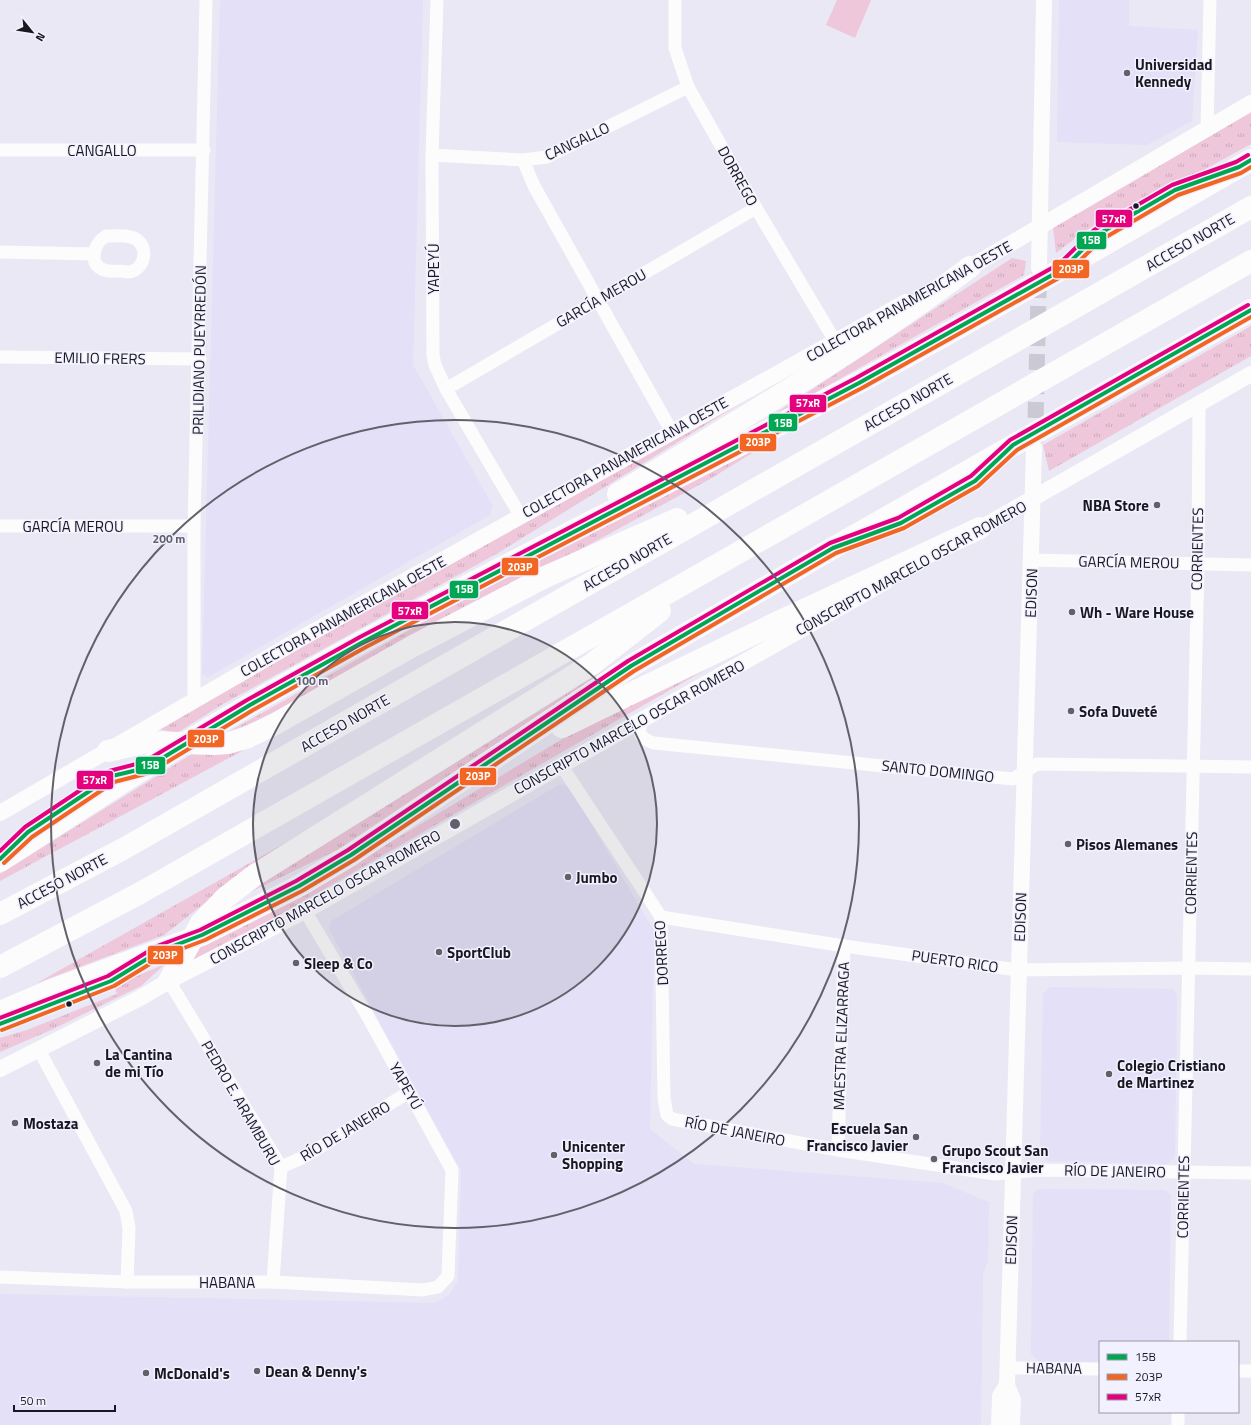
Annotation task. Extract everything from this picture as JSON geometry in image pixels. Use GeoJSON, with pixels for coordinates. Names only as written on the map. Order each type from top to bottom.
{"type":"FeatureCollection","features":[{"type":"Feature","properties":{"kind":"highway"},"geometry":{"type":"LineString","coordinates":[[0,861],[148,767],[250,705],[461,590],[845,390],[1063,269],[1247,162]]}},
{"type":"Feature","properties":{"kind":"highway","name":"ACCESO NORTE"},"geometry":{"type":"LineString","coordinates":[[0,914],[130,845],[1251,207]]}},
{"type":"Feature","properties":{"kind":"highway"},"geometry":{"type":"LineString","coordinates":[[0,967],[142,892],[1251,260]]}},
{"type":"Feature","properties":{"kind":"highway"},"geometry":{"type":"LineString","coordinates":[[461,590],[852,350],[919,306],[970,267]]}},
{"type":"Feature","properties":{"kind":"highway"},"geometry":{"type":"LineString","coordinates":[[1,1012],[54,989],[202,935],[252,911],[351,855],[631,666],[1025,446],[1072,412],[1251,310]]}},
{"type":"Feature","properties":{"kind":"highway"},"geometry":{"type":"LineString","coordinates":[[108,751],[147,742],[215,744],[228,743],[246,738],[275,724],[413,646],[545,577],[783,473]]}},
{"type":"Feature","properties":{"kind":"highway"},"geometry":{"type":"LineString","coordinates":[[465,777],[621,697],[781,620],[980,528]]}},
{"type":"Feature","properties":{"kind":"highway"},"geometry":{"type":"LineString","coordinates":[[169,981],[201,922],[225,898],[255,875],[592,664],[714,567]]}},
{"type":"Feature","properties":{"kind":"street","name":"PRILIDIANO PUEYRREDÓN"},"geometry":{"type":"LineString","coordinates":[[194,699],[194,526],[200,359],[206,0]]}},
{"type":"Feature","properties":{"kind":"street","name":"YAPEYÚ"},"geometry":{"type":"LineString","coordinates":[[437,0],[432,155],[433,355],[435,366],[446,388],[520,516]]}},
{"type":"Feature","properties":{"kind":"street","name":"DORREGO"},"geometry":{"type":"LineString","coordinates":[[675,0],[675,48],[688,87],[756,208],[835,341]]}},
{"type":"Feature","properties":{"kind":"street"},"geometry":{"type":"LineString","coordinates":[[1039,268],[1038,228],[1044,0]]}},
{"type":"Feature","properties":{"kind":"street"},"geometry":{"type":"LineString","coordinates":[[1207,129],[1210,0]]}},
{"type":"Feature","properties":{"kind":"street","name":"CANGALLO"},"geometry":{"type":"LineString","coordinates":[[432,155],[523,160],[547,158],[688,87]]}},
{"type":"Feature","properties":{"kind":"street","name":"COLECTORA PANAMERICANA OESTE"},"geometry":{"type":"LineString","coordinates":[[0,813],[108,751],[194,699],[520,516],[970,267],[1251,103]]}},
{"type":"Feature","properties":{"kind":"street","name":"CANGALLO"},"geometry":{"type":"LineString","coordinates":[[0,150],[204,150]]}},
{"type":"Feature","properties":{"kind":"street"},"geometry":{"type":"LineString","coordinates":[[523,160],[534,186],[672,432]]}},
{"type":"Feature","properties":{"kind":"street","name":"GARCÍA MEROU"},"geometry":{"type":"LineString","coordinates":[[446,388],[756,208]]}},
{"type":"Feature","properties":{"kind":"street"},"geometry":{"type":"LineString","coordinates":[[0,252],[94,254]]}},
{"type":"Feature","properties":{"kind":"street","name":"EMILIO FRERS"},"geometry":{"type":"LineString","coordinates":[[0,357],[200,359]]}},
{"type":"Feature","properties":{"kind":"street","name":"CONSCRIPTO MARCELO OSCAR ROMERO"},"geometry":{"type":"LineString","coordinates":[[0,1069],[140,998],[169,981],[305,911],[980,528],[1033,500],[1251,374]]}},
{"type":"Feature","properties":{"kind":"street","name":"CORRIENTES"},"geometry":{"type":"LineString","coordinates":[[1180,1341],[1198,564],[1199,404]]}},
{"type":"Feature","properties":{"kind":"street","name":"EDISON"},"geometry":{"type":"LineString","coordinates":[[1012,1425],[1013,1400],[1007,1385],[1007,1368],[1033,500],[1025,446]]}},
{"type":"Feature","properties":{"kind":"street","name":"GARCÍA MEROU"},"geometry":{"type":"LineString","coordinates":[[0,526],[194,526]]}},
{"type":"Feature","properties":{"kind":"street","name":"GARCÍA MEROU"},"geometry":{"type":"LineString","coordinates":[[1032,560],[1251,565]]}},
{"type":"Feature","properties":{"kind":"street","name":"SANTO DOMINGO"},"geometry":{"type":"LineString","coordinates":[[643,720],[638,729],[640,734],[643,738],[654,743],[1013,779],[1037,764],[1251,767]]}},
{"type":"Feature","properties":{"kind":"street","name":"DORREGO"},"geometry":{"type":"LineString","coordinates":[[561,765],[661,917],[664,1098],[667,1115],[672,1119]]}},
{"type":"Feature","properties":{"kind":"street","name":"YAPEYÚ"},"geometry":{"type":"LineString","coordinates":[[305,911],[367,1015],[452,1170],[448,1276]]}},
{"type":"Feature","properties":{"kind":"street","name":"PUERTO RICO"},"geometry":{"type":"LineString","coordinates":[[661,917],[844,946],[1018,970],[1188,968],[1251,969]]}},
{"type":"Feature","properties":{"kind":"street","name":"MAESTRA ELIZARRAGA"},"geometry":{"type":"LineString","coordinates":[[838,1150],[844,946]]}},
{"type":"Feature","properties":{"kind":"street","name":"PEDRO E. ARAMBURU"},"geometry":{"type":"LineString","coordinates":[[169,981],[281,1167],[273,1282]]}},
{"type":"Feature","properties":{"kind":"street"},"geometry":{"type":"LineString","coordinates":[[39,1050],[126,1211],[129,1228],[127,1282]]}},
{"type":"Feature","properties":{"kind":"street","name":"RÍO DE JANEIRO"},"geometry":{"type":"LineString","coordinates":[[281,1167],[304,1157],[409,1092]]}},
{"type":"Feature","properties":{"kind":"street","name":"RÍO DE JANEIRO"},"geometry":{"type":"LineString","coordinates":[[672,1119],[838,1150],[995,1174],[1037,1170],[1251,1173]]}},
{"type":"Feature","properties":{"kind":"street","name":"HABANA"},"geometry":{"type":"LineString","coordinates":[[0,1277],[127,1282],[273,1282],[423,1290],[438,1287],[448,1276]]}},
{"type":"Feature","properties":{"kind":"street","name":"HABANA"},"geometry":{"type":"LineString","coordinates":[[1007,1368],[1099,1369]]}},
{"type":"Feature","properties":{"kind":"street"},"geometry":{"type":"LineString","coordinates":[[1239,1371],[1251,1371]]}},
{"type":"Feature","properties":{"kind":"street","name":"EDISON"},"geometry":{"type":"LineString","coordinates":[[999,1425],[1000,1396],[1007,1385]]}},
{"type":"Feature","properties":{"kind":"street"},"geometry":{"type":"LineString","coordinates":[[1178,1413],[1178,1425]]}},
{"type":"Feature","properties":{"kind":"shaded area"},"geometry":{"type":"Polygon","coordinates":[[[220,0],[423,0],[413,365],[493,506],[490,515],[208,677],[202,674],[220,0]]]}},
{"type":"Feature","properties":{"kind":"shaded area","name":"Universidad Kennedy"},"geometry":{"type":"Polygon","coordinates":[[[1059,0],[1129,0],[1129,26],[1198,30],[1192,121],[1147,145],[1057,142],[1059,0]]]}},
{"type":"Feature","properties":{"kind":"shaded area"},"geometry":{"type":"Polygon","coordinates":[[[560,784],[569,786],[654,931],[650,1129],[694,1164],[942,1183],[989,1202],[988,1261],[983,1274],[981,1425],[0,1425],[0,1294],[435,1303],[449,1295],[458,1280],[461,1171],[329,929],[331,921],[560,784]]]}},
{"type":"Feature","properties":{"kind":"shaded area","name":"Colegio Cristiano de Martinez"},"geometry":{"type":"Polygon","coordinates":[[[1050,987],[1172,989],[1177,994],[1175,1157],[1167,1164],[1049,1161],[1040,1154],[1043,994],[1050,987]]]}},
{"type":"Feature","properties":{"kind":"shaded area"},"geometry":{"type":"Polygon","coordinates":[[[1039,1189],[1165,1190],[1171,1195],[1169,1341],[1099,1341],[1099,1363],[1040,1362],[1031,1354],[1033,1194],[1039,1189]]]}},
{"type":"Feature","properties":{"kind":"green space"},"geometry":{"type":"Polygon","coordinates":[[[837,0],[871,0],[855,38],[826,25],[837,0]]]}},
{"type":"Feature","properties":{"kind":"green space"},"geometry":{"type":"Polygon","coordinates":[[[1251,112],[1251,144],[1180,183],[1171,184],[1085,231],[1056,253],[1053,227],[1251,112]]]}},
{"type":"Feature","properties":{"kind":"green space"},"geometry":{"type":"Polygon","coordinates":[[[1012,258],[1026,261],[1024,275],[758,425],[1012,258]]]}},
{"type":"Feature","properties":{"kind":"green space"},"geometry":{"type":"Polygon","coordinates":[[[1251,326],[1251,356],[1049,471],[1043,445],[1251,326]]]}},
{"type":"Feature","properties":{"kind":"green space"},"geometry":{"type":"Polygon","coordinates":[[[817,356],[498,553],[223,704],[177,733],[153,728],[817,356]]]}},
{"type":"Feature","properties":{"kind":"green space"},"geometry":{"type":"Polygon","coordinates":[[[791,429],[710,479],[281,712],[228,732],[452,606],[791,429]]]}},
{"type":"Feature","properties":{"kind":"green space"},"geometry":{"type":"Polygon","coordinates":[[[743,648],[187,968],[190,950],[319,885],[564,738],[743,648]]]}},
{"type":"Feature","properties":{"kind":"green space"},"geometry":{"type":"Polygon","coordinates":[[[632,653],[337,850],[238,898],[632,653]]]}},
{"type":"Feature","properties":{"kind":"green space"},"geometry":{"type":"Polygon","coordinates":[[[255,744],[0,881],[0,874],[195,752],[255,744]]]}},
{"type":"Feature","properties":{"kind":"green space"},"geometry":{"type":"Polygon","coordinates":[[[326,820],[223,889],[164,935],[37,983],[326,820]]]}},
{"type":"Feature","properties":{"kind":"green space"},"geometry":{"type":"Polygon","coordinates":[[[165,964],[141,986],[51,1030],[0,1052],[0,1038],[27,1030],[117,994],[114,986],[165,964]]]}},
{"type":"Feature","properties":{"kind":"tunnel"},"geometry":{"type":"LineString","coordinates":[[1035,442],[1039,273]]}},
{"type":"Feature","properties":{"kind":"transit line","name":"57xR"},"geometry":{"type":"LineString","coordinates":[[0,851],[25,827],[109,771],[144,762],[247,700],[360,637],[856,378],[1059,264],[1094,230],[1172,185],[1236,162],[1248,155]]}},
{"type":"Feature","properties":{"kind":"transit line","name":"15B"},"geometry":{"type":"LineString","coordinates":[[0,859],[28,832],[112,776],[146,768],[250,705],[363,642],[859,383],[1063,269],[1097,235],[1175,190],[1239,167],[1251,160]]}},
{"type":"Feature","properties":{"kind":"transit line","name":"203P"},"geometry":{"type":"LineString","coordinates":[[4,863],[32,837],[114,782],[149,773],[253,710],[366,647],[862,388],[1066,274],[1101,240],[1178,195],[1241,173],[1251,167]]}},
{"type":"Feature","properties":{"kind":"transit line","name":"57xR"},"geometry":{"type":"LineString","coordinates":[[0,1018],[108,976],[157,946],[200,930],[296,881],[348,850],[628,661],[830,543],[898,518],[971,476],[1010,440],[1248,305]]}},
{"type":"Feature","properties":{"kind":"transit line","name":"15B"},"geometry":{"type":"LineString","coordinates":[[0,1024],[111,981],[160,951],[202,935],[299,886],[351,855],[631,666],[833,548],[901,523],[975,481],[1013,445],[1251,310]]}},
{"type":"Feature","properties":{"kind":"transit line","name":"203P"},"geometry":{"type":"LineString","coordinates":[[2,1030],[114,986],[163,956],[205,940],[302,891],[354,860],[634,671],[836,553],[904,528],[978,486],[1017,450],[1251,317]]}},
{"type":"Feature","properties":{"kind":"place","name":"Universidad Kennedy"},"geometry":{"type":"Point","coordinates":[1127,73]}},
{"type":"Feature","properties":{"kind":"place","name":"NBA Store"},"geometry":{"type":"Point","coordinates":[1157,505]}},
{"type":"Feature","properties":{"kind":"place","name":"Wh - Ware House"},"geometry":{"type":"Point","coordinates":[1072,612]}},
{"type":"Feature","properties":{"kind":"place","name":"Sofa Duveté"},"geometry":{"type":"Point","coordinates":[1071,711]}},
{"type":"Feature","properties":{"kind":"place","name":"Pisos Alemanes"},"geometry":{"type":"Point","coordinates":[1068,844]}},
{"type":"Feature","properties":{"kind":"place","name":"Jumbo"},"geometry":{"type":"Point","coordinates":[568,877]}},
{"type":"Feature","properties":{"kind":"place","name":"SportClub"},"geometry":{"type":"Point","coordinates":[439,952]}},
{"type":"Feature","properties":{"kind":"place","name":"Sleep & Co"},"geometry":{"type":"Point","coordinates":[296,963]}},
{"type":"Feature","properties":{"kind":"place","name":"La Cantina de mi Tío"},"geometry":{"type":"Point","coordinates":[97,1063]}},
{"type":"Feature","properties":{"kind":"place","name":"Colegio Cristiano de Martinez"},"geometry":{"type":"Point","coordinates":[1109,1074]}},
{"type":"Feature","properties":{"kind":"place","name":"Mostaza"},"geometry":{"type":"Point","coordinates":[15,1123]}},
{"type":"Feature","properties":{"kind":"place","name":"Escuela San Francisco Javier"},"geometry":{"type":"Point","coordinates":[916,1137]}},
{"type":"Feature","properties":{"kind":"place","name":"Unicenter Shopping"},"geometry":{"type":"Point","coordinates":[554,1155]}},
{"type":"Feature","properties":{"kind":"place","name":"Grupo Scout San Francisco Javier"},"geometry":{"type":"Point","coordinates":[934,1159]}},
{"type":"Feature","properties":{"kind":"place","name":"Dean & Denny's"},"geometry":{"type":"Point","coordinates":[257,1371]}},
{"type":"Feature","properties":{"kind":"place","name":"McDonald's"},"geometry":{"type":"Point","coordinates":[146,1373]}}]}
